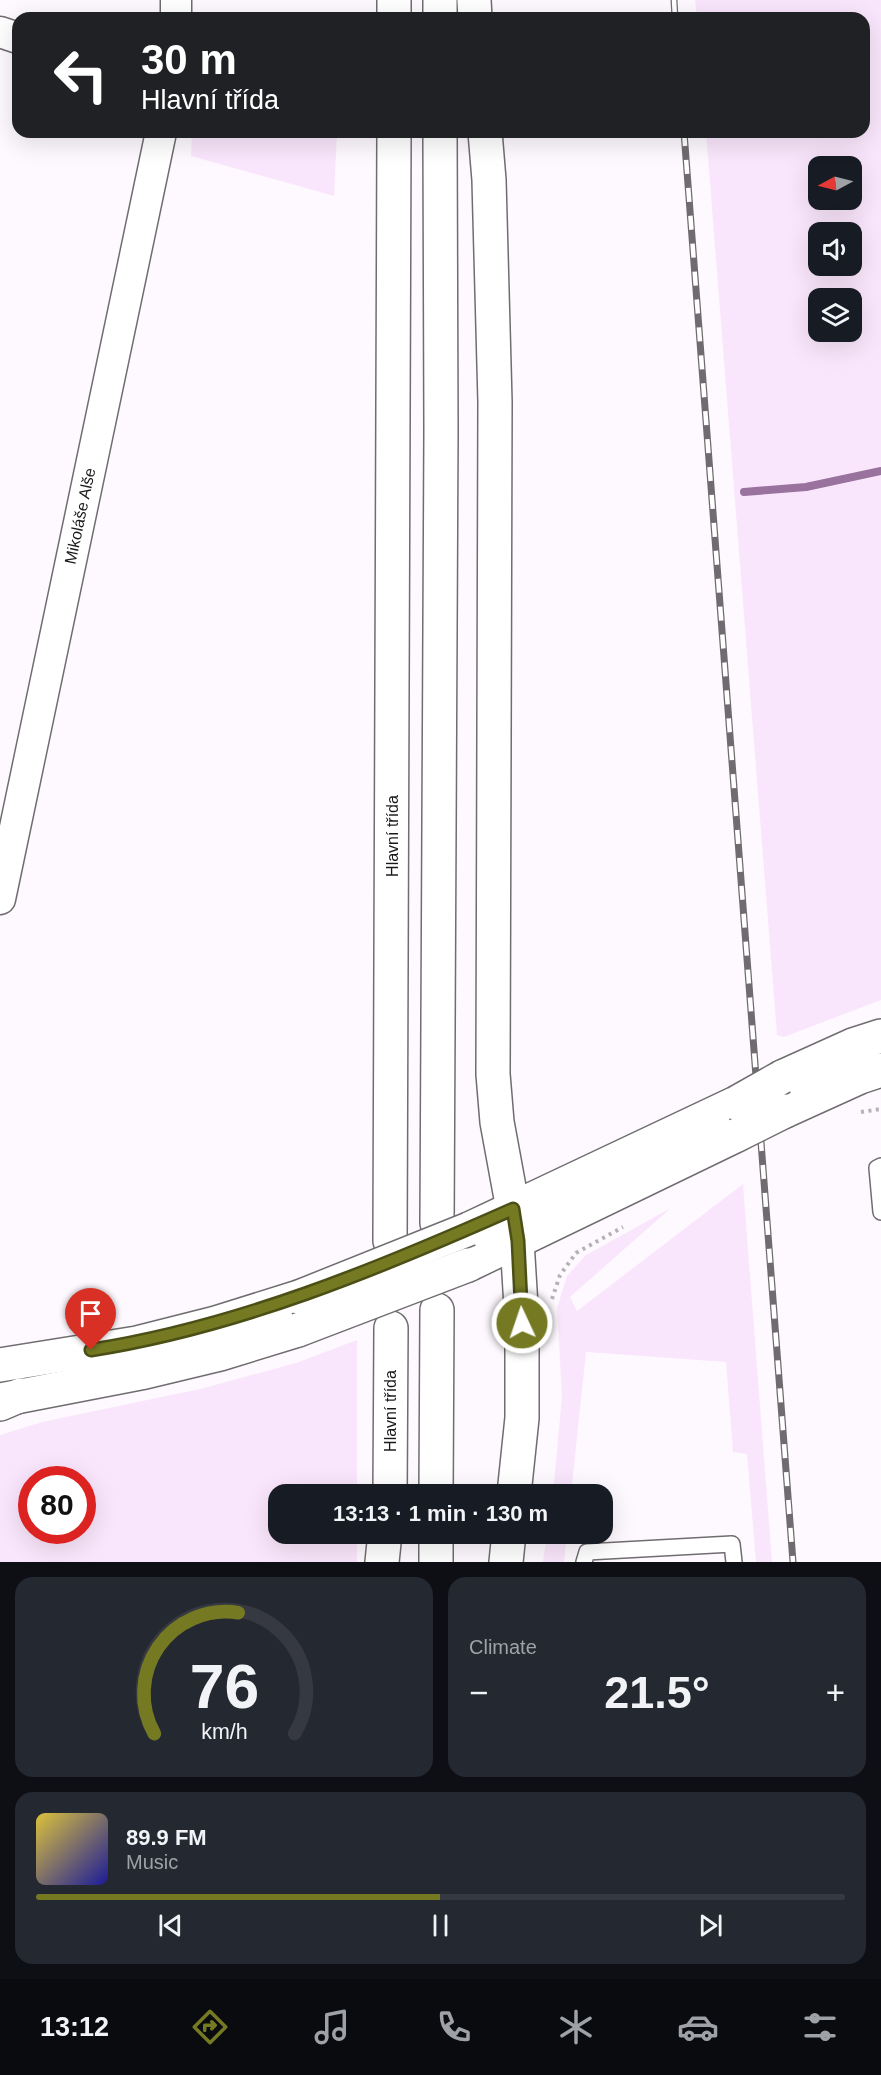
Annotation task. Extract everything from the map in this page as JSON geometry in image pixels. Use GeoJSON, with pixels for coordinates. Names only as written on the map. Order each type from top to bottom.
{"type":"FeatureCollection","features":[{"type":"Feature","properties":{"kind":"main road","name":"Hlavní třída"},"geometry":{"type":"LineString","coordinates":[[390,1241],[394,138]]}},
{"type":"Feature","properties":{"kind":"main road"},"geometry":{"type":"LineString","coordinates":[[437,1223],[440,138]]}},
{"type":"Feature","properties":{"kind":"main road"},"geometry":{"type":"LineString","coordinates":[[486,138],[489,180],[495,402],[493,1074],[497,1122],[518,1241],[522,1323],[522,1418],[515,1484]]}},
{"type":"Feature","properties":{"kind":"main road"},"geometry":{"type":"LineString","coordinates":[[7,1399],[145,1372],[220,1354],[298,1330],[468,1264],[518,1241],[736,1119],[782,1077],[853,1045],[881,1036]]}},
{"type":"Feature","properties":{"kind":"main road"},"geometry":{"type":"LineString","coordinates":[[0,1365],[137,1343],[216,1323],[299,1297],[736,1119],[784,1111],[881,1070]]}},
{"type":"Feature","properties":{"kind":"main road"},"geometry":{"type":"LineString","coordinates":[[436,1484],[437,1310]]}},
{"type":"Feature","properties":{"kind":"main road","name":"Hlavní třída"},"geometry":{"type":"LineString","coordinates":[[390,1484],[391,1328]]}},
{"type":"Feature","properties":{"kind":"main road"},"geometry":{"type":"LineString","coordinates":[[382,1562],[385,1544]]}},
{"type":"Feature","properties":{"kind":"main road"},"geometry":{"type":"LineString","coordinates":[[388,1544],[389,1562]]}},
{"type":"Feature","properties":{"kind":"main road"},"geometry":{"type":"LineString","coordinates":[[436,1544],[436,1562]]}},
{"type":"Feature","properties":{"kind":"main road"},"geometry":{"type":"LineString","coordinates":[[506,1562],[508,1544]]}},
{"type":"Feature","properties":{"kind":"street","name":"Mikoláše Alše"},"geometry":{"type":"LineString","coordinates":[[0,899],[160,138]]}},
{"type":"Feature","properties":{"kind":"lane"},"geometry":{"type":"LineString","coordinates":[[881,1166],[877,1168],[881,1212]]}},
{"type":"Feature","properties":{"kind":"lane"},"geometry":{"type":"LineString","coordinates":[[584,1562],[587,1552],[732,1544],[734,1562]]}},
{"type":"Feature","properties":{"kind":"path"},"geometry":{"type":"LineString","coordinates":[[551,1303],[560,1275],[576,1253],[631,1223]]}},
{"type":"Feature","properties":{"kind":"shaded area"},"geometry":{"type":"Polygon","coordinates":[[[695,0],[881,0],[881,1000],[784,1037],[777,1035],[706,138],[870,138],[870,12],[696,12],[695,0]]]}},
{"type":"Feature","properties":{"kind":"shaded area"},"geometry":{"type":"Polygon","coordinates":[[[192,138],[337,138],[334,196],[191,156],[192,138]]]}},
{"type":"Feature","properties":{"kind":"shaded area"},"geometry":{"type":"Polygon","coordinates":[[[743,1184],[772,1562],[756,1562],[747,1454],[733,1452],[726,1362],[586,1352],[572,1484],[554,1484],[562,1396],[557,1308],[567,1276],[586,1255],[671,1208],[570,1297],[577,1311],[743,1184]]]}},
{"type":"Feature","properties":{"kind":"shaded area"},"geometry":{"type":"Polygon","coordinates":[[[357,1340],[357,1484],[268,1484],[268,1544],[357,1544],[357,1562],[0,1562],[0,1435],[42,1422],[200,1389],[296,1363],[357,1340]]]}},
{"type":"Feature","properties":{"kind":"shaded area"},"geometry":{"type":"Polygon","coordinates":[[[545,1544],[566,1544],[564,1562],[543,1562],[545,1544]]]}},
{"type":"Feature","properties":{"kind":"waterway"},"geometry":{"type":"LineString","coordinates":[[744,492],[806,487],[881,471]]}},
{"type":"Feature","properties":{"kind":"railway"},"geometry":{"type":"LineString","coordinates":[[674,0],[675,12]]}},
{"type":"Feature","properties":{"kind":"railway"},"geometry":{"type":"LineString","coordinates":[[684,138],[793,1562]]}},
{"type":"Feature","properties":{"kind":"route"},"geometry":{"type":"LineString","coordinates":[[91,1350],[137,1343],[216,1323],[299,1297],[513,1209],[518,1241],[522,1323]]}}]}
